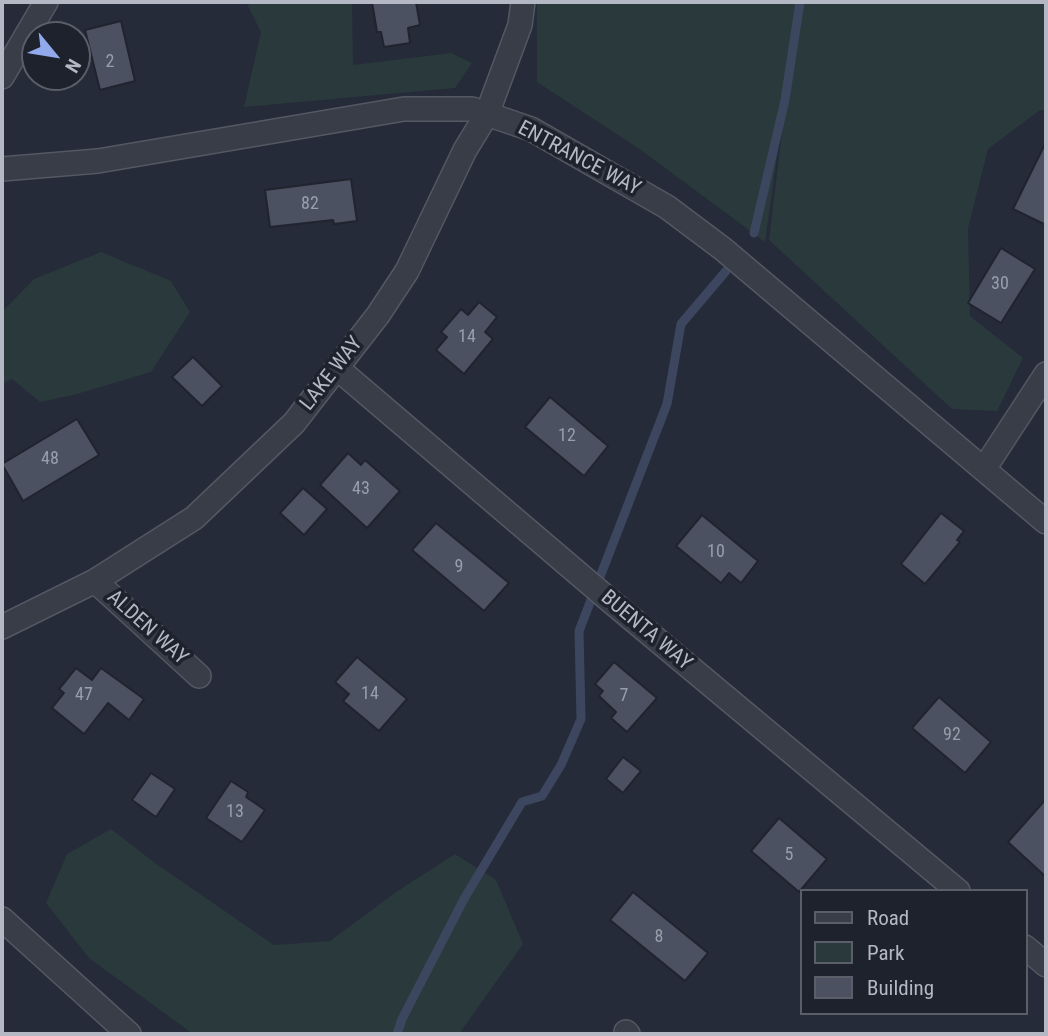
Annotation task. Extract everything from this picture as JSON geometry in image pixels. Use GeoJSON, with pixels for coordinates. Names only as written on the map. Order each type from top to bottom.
{"type":"FeatureCollection","features":[{"type":"Feature","properties":{"kind":"street"},"geometry":{"type":"LineString","coordinates":[[2,77],[46,2]]}},
{"type":"Feature","properties":{"kind":"street","name":"LAKE WAY"},"geometry":{"type":"LineString","coordinates":[[2,627],[95,581],[194,518],[294,423],[378,315],[407,271],[465,150],[487,114],[520,25],[523,2]]}},
{"type":"Feature","properties":{"kind":"street","name":"ENTRANCE WAY"},"geometry":{"type":"LineString","coordinates":[[2,169],[98,161],[404,109],[472,109],[487,114],[531,129],[667,207],[723,248],[1046,522]]}},
{"type":"Feature","properties":{"kind":"street","name":"BUENTA WAY"},"geometry":{"type":"LineString","coordinates":[[337,368],[956,889]]}},
{"type":"Feature","properties":{"kind":"street"},"geometry":{"type":"LineString","coordinates":[[984,470],[1046,374]]}},
{"type":"Feature","properties":{"kind":"street","name":"ALDEN WAY"},"geometry":{"type":"LineString","coordinates":[[95,581],[199,676]]}},
{"type":"Feature","properties":{"kind":"street"},"geometry":{"type":"LineString","coordinates":[[2,919],[129,1034]]}},
{"type":"Feature","properties":{"kind":"street"},"geometry":{"type":"LineString","coordinates":[[1027,949],[1046,965]]}},
{"type":"Feature","properties":{"kind":"green space"},"geometry":{"type":"Polygon","coordinates":[[[246,2],[352,2],[353,65],[451,53],[472,63],[455,88],[244,107],[261,32],[246,2]]]}},
{"type":"Feature","properties":{"kind":"green space"},"geometry":{"type":"Polygon","coordinates":[[[537,2],[1046,2],[1046,110],[1040,110],[988,149],[968,228],[970,316],[1023,358],[997,411],[952,409],[769,240],[786,99],[796,65],[785,100],[765,242],[641,150],[537,82],[537,2]]]}},
{"type":"Feature","properties":{"kind":"green space"},"geometry":{"type":"Polygon","coordinates":[[[101,252],[171,281],[190,312],[151,372],[40,402],[12,379],[2,384],[2,312],[34,279],[101,252]]]}},
{"type":"Feature","properties":{"kind":"green space"},"geometry":{"type":"Polygon","coordinates":[[[111,829],[155,863],[274,945],[330,941],[396,892],[455,854],[496,880],[523,944],[459,1034],[193,1034],[89,958],[46,903],[67,854],[111,829]]]}},
{"type":"Feature","properties":{"kind":"building"},"geometry":{"type":"Polygon","coordinates":[[[372,2],[416,2],[420,25],[408,28],[410,43],[384,47],[381,32],[377,32],[372,2]]]}},
{"type":"Feature","properties":{"kind":"building"},"geometry":{"type":"Polygon","coordinates":[[[121,21],[135,81],[100,90],[91,54],[91,28],[121,21]]]}},
{"type":"Feature","properties":{"kind":"building"},"geometry":{"type":"Polygon","coordinates":[[[1046,142],[1046,225],[1013,209],[1046,142]]]}},
{"type":"Feature","properties":{"kind":"building"},"geometry":{"type":"Polygon","coordinates":[[[351,179],[357,221],[334,224],[333,220],[270,227],[265,190],[351,179]]]}},
{"type":"Feature","properties":{"kind":"building"},"geometry":{"type":"Polygon","coordinates":[[[1001,248],[1035,269],[1001,323],[968,303],[1001,248]]]}},
{"type":"Feature","properties":{"kind":"building"},"geometry":{"type":"Polygon","coordinates":[[[479,302],[497,317],[485,332],[493,339],[464,374],[436,350],[447,337],[441,332],[461,309],[468,315],[479,302]]]}},
{"type":"Feature","properties":{"kind":"building"},"geometry":{"type":"Polygon","coordinates":[[[193,357],[222,386],[202,406],[172,377],[193,357]]]}},
{"type":"Feature","properties":{"kind":"building"},"geometry":{"type":"Polygon","coordinates":[[[550,397],[608,446],[584,476],[525,427],[550,397]]]}},
{"type":"Feature","properties":{"kind":"building"},"geometry":{"type":"Polygon","coordinates":[[[77,419],[99,455],[23,501],[2,464],[77,419]]]}},
{"type":"Feature","properties":{"kind":"building"},"geometry":{"type":"Polygon","coordinates":[[[348,453],[361,465],[365,460],[400,491],[367,528],[320,485],[348,453]]]}},
{"type":"Feature","properties":{"kind":"building"},"geometry":{"type":"Polygon","coordinates":[[[303,488],[327,509],[304,535],[280,513],[303,488]]]}},
{"type":"Feature","properties":{"kind":"building"},"geometry":{"type":"Polygon","coordinates":[[[941,513],[964,531],[957,540],[960,542],[925,584],[901,564],[941,513]]]}},
{"type":"Feature","properties":{"kind":"building"},"geometry":{"type":"Polygon","coordinates":[[[702,515],[758,561],[741,583],[729,573],[721,583],[676,546],[702,515]]]}},
{"type":"Feature","properties":{"kind":"building"},"geometry":{"type":"Polygon","coordinates":[[[436,523],[509,583],[484,611],[412,550],[436,523]]]}},
{"type":"Feature","properties":{"kind":"building"},"geometry":{"type":"Polygon","coordinates":[[[357,657],[407,699],[379,731],[343,701],[349,694],[335,682],[357,657]]]}},
{"type":"Feature","properties":{"kind":"building"},"geometry":{"type":"Polygon","coordinates":[[[614,662],[657,698],[627,732],[611,718],[616,712],[599,696],[603,691],[595,684],[614,662]]]}},
{"type":"Feature","properties":{"kind":"building"},"geometry":{"type":"Polygon","coordinates":[[[76,668],[92,680],[101,668],[144,699],[129,720],[108,703],[84,734],[52,708],[64,693],[59,689],[76,668]]]}},
{"type":"Feature","properties":{"kind":"building"},"geometry":{"type":"Polygon","coordinates":[[[939,697],[991,742],[965,773],[912,728],[939,697]]]}},
{"type":"Feature","properties":{"kind":"building"},"geometry":{"type":"Polygon","coordinates":[[[623,757],[641,771],[623,793],[606,779],[623,757]]]}},
{"type":"Feature","properties":{"kind":"building"},"geometry":{"type":"Polygon","coordinates":[[[151,773],[175,789],[156,817],[132,800],[151,773]]]}},
{"type":"Feature","properties":{"kind":"building"},"geometry":{"type":"Polygon","coordinates":[[[231,781],[248,792],[246,797],[265,810],[242,842],[206,818],[231,781]]]}},
{"type":"Feature","properties":{"kind":"building"},"geometry":{"type":"Polygon","coordinates":[[[1046,799],[1046,877],[1008,842],[1046,799]]]}},
{"type":"Feature","properties":{"kind":"building"},"geometry":{"type":"Polygon","coordinates":[[[779,818],[827,859],[799,892],[751,851],[779,818]]]}},
{"type":"Feature","properties":{"kind":"building"},"geometry":{"type":"Polygon","coordinates":[[[633,892],[708,953],[685,981],[610,920],[633,892]]]}},
{"type":"Feature","properties":{"kind":"waterway"},"geometry":{"type":"LineString","coordinates":[[754,233],[785,100],[800,2]]}},
{"type":"Feature","properties":{"kind":"waterway"},"geometry":{"type":"LineString","coordinates":[[397,1034],[402,1019],[464,899],[522,802],[542,796],[561,765],[581,719],[579,631],[667,404],[681,324],[726,271]]}}]}
